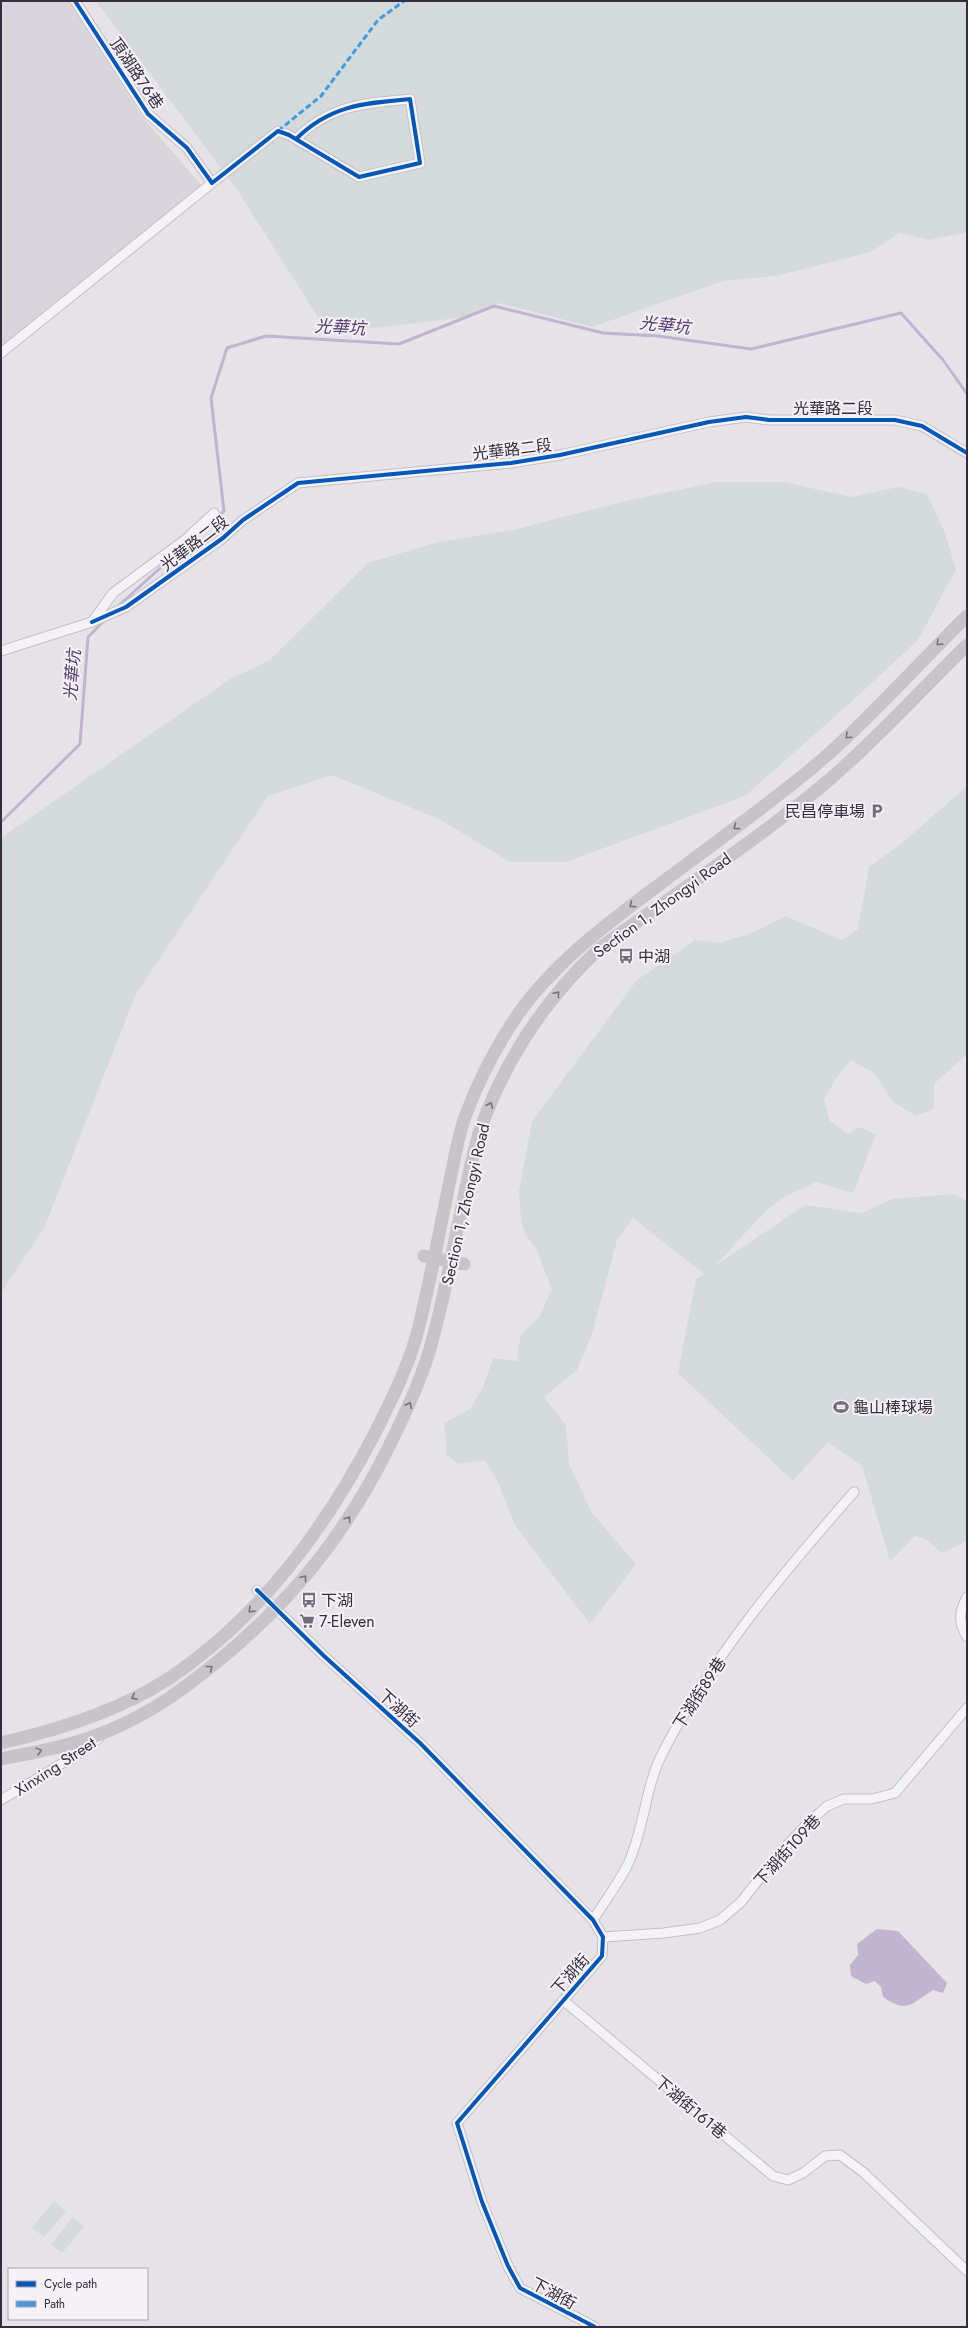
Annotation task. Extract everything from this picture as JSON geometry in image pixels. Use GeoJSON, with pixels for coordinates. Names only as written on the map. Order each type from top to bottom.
{"type":"FeatureCollection","features":[{"type":"Feature","properties":{"kind":"main road","name":"Section 1, Zhongyi Road"},"geometry":{"type":"LineString","coordinates":[[1,1743],[46,1732],[109,1709],[168,1679],[237,1623],[261,1593],[324,1521],[360,1461],[386,1410],[408,1361],[417,1335],[429,1257],[465,1118],[498,1048],[514,1019],[551,975],[588,938],[754,808],[843,741],[967,616]]}},
{"type":"Feature","properties":{"kind":"main road","name":"Section 1, Zhongyi Road"},"geometry":{"type":"LineString","coordinates":[[1,1760],[108,1731],[142,1715],[180,1692],[248,1636],[276,1610],[326,1551],[354,1510],[382,1461],[418,1385],[442,1305],[479,1132],[502,1078],[527,1032],[567,982],[600,948],[772,830],[891,723],[967,645]]}},
{"type":"Feature","properties":{"kind":"main road"},"geometry":{"type":"LineString","coordinates":[[754,808],[772,830]]}},
{"type":"Feature","properties":{"kind":"main road"},"geometry":{"type":"LineString","coordinates":[[429,1257],[464,1264]]}},
{"type":"Feature","properties":{"kind":"street","name":"頂湖路76巷"},"geometry":{"type":"LineString","coordinates":[[75,1],[148,114],[187,148],[212,183]]}},
{"type":"Feature","properties":{"kind":"street"},"geometry":{"type":"LineString","coordinates":[[1,353],[278,131],[296,139],[359,177],[420,163],[410,100],[366,103],[327,114],[307,128],[296,139]]}},
{"type":"Feature","properties":{"kind":"street","name":"光華路二段"},"geometry":{"type":"LineString","coordinates":[[1,651],[92,622],[126,607],[223,538],[243,520],[298,483],[511,463],[560,455],[709,422],[746,417],[768,420],[895,420],[922,426],[967,453]]}},
{"type":"Feature","properties":{"kind":"street"},"geometry":{"type":"LineString","coordinates":[[92,622],[113,593],[186,539],[214,513]]}},
{"type":"Feature","properties":{"kind":"street","name":"下湖街89巷"},"geometry":{"type":"LineString","coordinates":[[593,1920],[628,1864],[661,1756],[688,1707],[719,1660],[792,1562],[854,1492]]}},
{"type":"Feature","properties":{"kind":"street","name":"下湖街"},"geometry":{"type":"LineString","coordinates":[[261,1593],[276,1610],[420,1743],[593,1920],[603,1937],[602,1956],[457,2122],[482,2202],[508,2266],[520,2288],[595,2327]]}},
{"type":"Feature","properties":{"kind":"street"},"geometry":{"type":"LineString","coordinates":[[967,1597],[960,1615],[961,1627],[967,1637]]}},
{"type":"Feature","properties":{"kind":"street","name":"下湖街109巷"},"geometry":{"type":"LineString","coordinates":[[603,1937],[693,1929],[720,1920],[741,1902],[778,1855],[806,1825],[827,1806],[844,1799],[872,1799],[895,1793],[967,1708]]}},
{"type":"Feature","properties":{"kind":"street","name":"Xinxing Street"},"geometry":{"type":"LineString","coordinates":[[1,1800],[73,1757],[108,1731]]}},
{"type":"Feature","properties":{"kind":"street","name":"下湖街161巷"},"geometry":{"type":"LineString","coordinates":[[563,2000],[773,2176],[788,2180],[802,2174],[825,2156],[840,2155],[863,2172],[967,2271]]}},
{"type":"Feature","properties":{"kind":"shaded area"},"geometry":{"type":"Polygon","coordinates":[[[1,1],[69,1],[143,118],[203,187],[1,349],[1,1]]]}},
{"type":"Feature","properties":{"kind":"shaded area"},"geometry":{"type":"Polygon","coordinates":[[[96,1],[967,1],[967,232],[930,240],[899,233],[871,252],[776,276],[723,281],[592,327],[499,303],[465,317],[376,328],[323,325],[237,190],[96,1]]]}},
{"type":"Feature","properties":{"kind":"shaded area"},"geometry":{"type":"Polygon","coordinates":[[[716,482],[784,482],[851,497],[898,487],[927,494],[944,531],[956,569],[918,640],[850,703],[745,796],[566,862],[510,862],[441,820],[332,775],[268,796],[136,994],[44,1228],[1,1293],[1,838],[230,679],[270,660],[368,563],[435,543],[513,530],[621,502],[716,482]]]}},
{"type":"Feature","properties":{"kind":"shaded area"},"geometry":{"type":"Polygon","coordinates":[[[967,786],[967,1054],[934,1084],[934,1109],[916,1116],[893,1102],[874,1073],[851,1060],[836,1078],[824,1100],[830,1121],[848,1134],[858,1127],[876,1134],[853,1193],[816,1182],[786,1196],[768,1209],[712,1268],[805,1205],[862,1213],[892,1199],[954,1194],[967,1202],[967,1541],[942,1553],[924,1538],[915,1536],[890,1561],[862,1466],[828,1442],[793,1481],[678,1373],[696,1279],[704,1274],[633,1218],[617,1240],[592,1334],[577,1370],[544,1397],[566,1425],[569,1464],[592,1513],[636,1564],[590,1624],[515,1525],[498,1482],[485,1460],[458,1464],[447,1455],[444,1423],[470,1409],[483,1387],[493,1358],[517,1361],[521,1334],[539,1317],[552,1289],[536,1248],[525,1235],[521,1220],[519,1191],[532,1121],[637,980],[695,940],[720,943],[754,932],[786,916],[842,940],[858,929],[869,867],[901,844],[967,786]]]}},
{"type":"Feature","properties":{"kind":"shaded area"},"geometry":{"type":"Polygon","coordinates":[[[877,1929],[898,1931],[947,1983],[943,1993],[933,1990],[914,2003],[904,2006],[898,2005],[883,1997],[881,1987],[875,1981],[866,1984],[851,1976],[850,1965],[858,1955],[857,1944],[877,1929]]]}},
{"type":"Feature","properties":{"kind":"shaded area"},"geometry":{"type":"Polygon","coordinates":[[[54,2201],[66,2211],[44,2237],[32,2228],[54,2201]]]}},
{"type":"Feature","properties":{"kind":"shaded area"},"geometry":{"type":"Polygon","coordinates":[[[73,2217],[84,2227],[62,2253],[51,2244],[73,2217]]]}},
{"type":"Feature","properties":{"kind":"waterway","name":"光華坑"},"geometry":{"type":"LineString","coordinates":[[194,537],[224,511],[211,398],[227,348],[266,336],[399,344],[494,306],[603,333],[658,336],[751,349],[901,313],[943,360],[967,394]]}},
{"type":"Feature","properties":{"kind":"waterway","name":"光華坑"},"geometry":{"type":"LineString","coordinates":[[116,608],[189,542]]}},
{"type":"Feature","properties":{"kind":"waterway","name":"光華坑"},"geometry":{"type":"LineString","coordinates":[[1,822],[80,744],[88,637],[105,620]]}},
{"type":"Feature","properties":{"kind":"marked path"},"geometry":{"type":"LineString","coordinates":[[278,131],[321,96],[378,20],[404,1]]}},
{"type":"Feature","properties":{"kind":"cycle path"},"geometry":{"type":"LineString","coordinates":[[75,1],[148,114],[187,148],[212,183],[278,131],[289,135],[359,177],[420,163],[410,99],[363,104],[335,112],[322,119],[296,139]]}},
{"type":"Feature","properties":{"kind":"cycle path"},"geometry":{"type":"LineString","coordinates":[[92,622],[126,607],[223,538],[243,520],[298,483],[511,463],[560,455],[709,422],[746,417],[769,420],[895,420],[922,426],[967,453]]}},
{"type":"Feature","properties":{"kind":"cycle path"},"geometry":{"type":"LineString","coordinates":[[257,1590],[324,1656],[420,1743],[593,1920],[603,1937],[602,1956],[457,2123],[482,2202],[508,2266],[520,2288],[595,2327]]}},
{"type":"Feature","properties":{"kind":"place","name":"民昌停車場"},"geometry":{"type":"Point","coordinates":[877,811]}},
{"type":"Feature","properties":{"kind":"place","name":"中湖"},"geometry":{"type":"Point","coordinates":[626,956]}},
{"type":"Feature","properties":{"kind":"place","name":"龜山棒球場"},"geometry":{"type":"Point","coordinates":[841,1407]}},
{"type":"Feature","properties":{"kind":"place","name":"下湖"},"geometry":{"type":"Point","coordinates":[309,1600]}},
{"type":"Feature","properties":{"kind":"place","name":"7-Eleven"},"geometry":{"type":"Point","coordinates":[307,1621]}}]}
